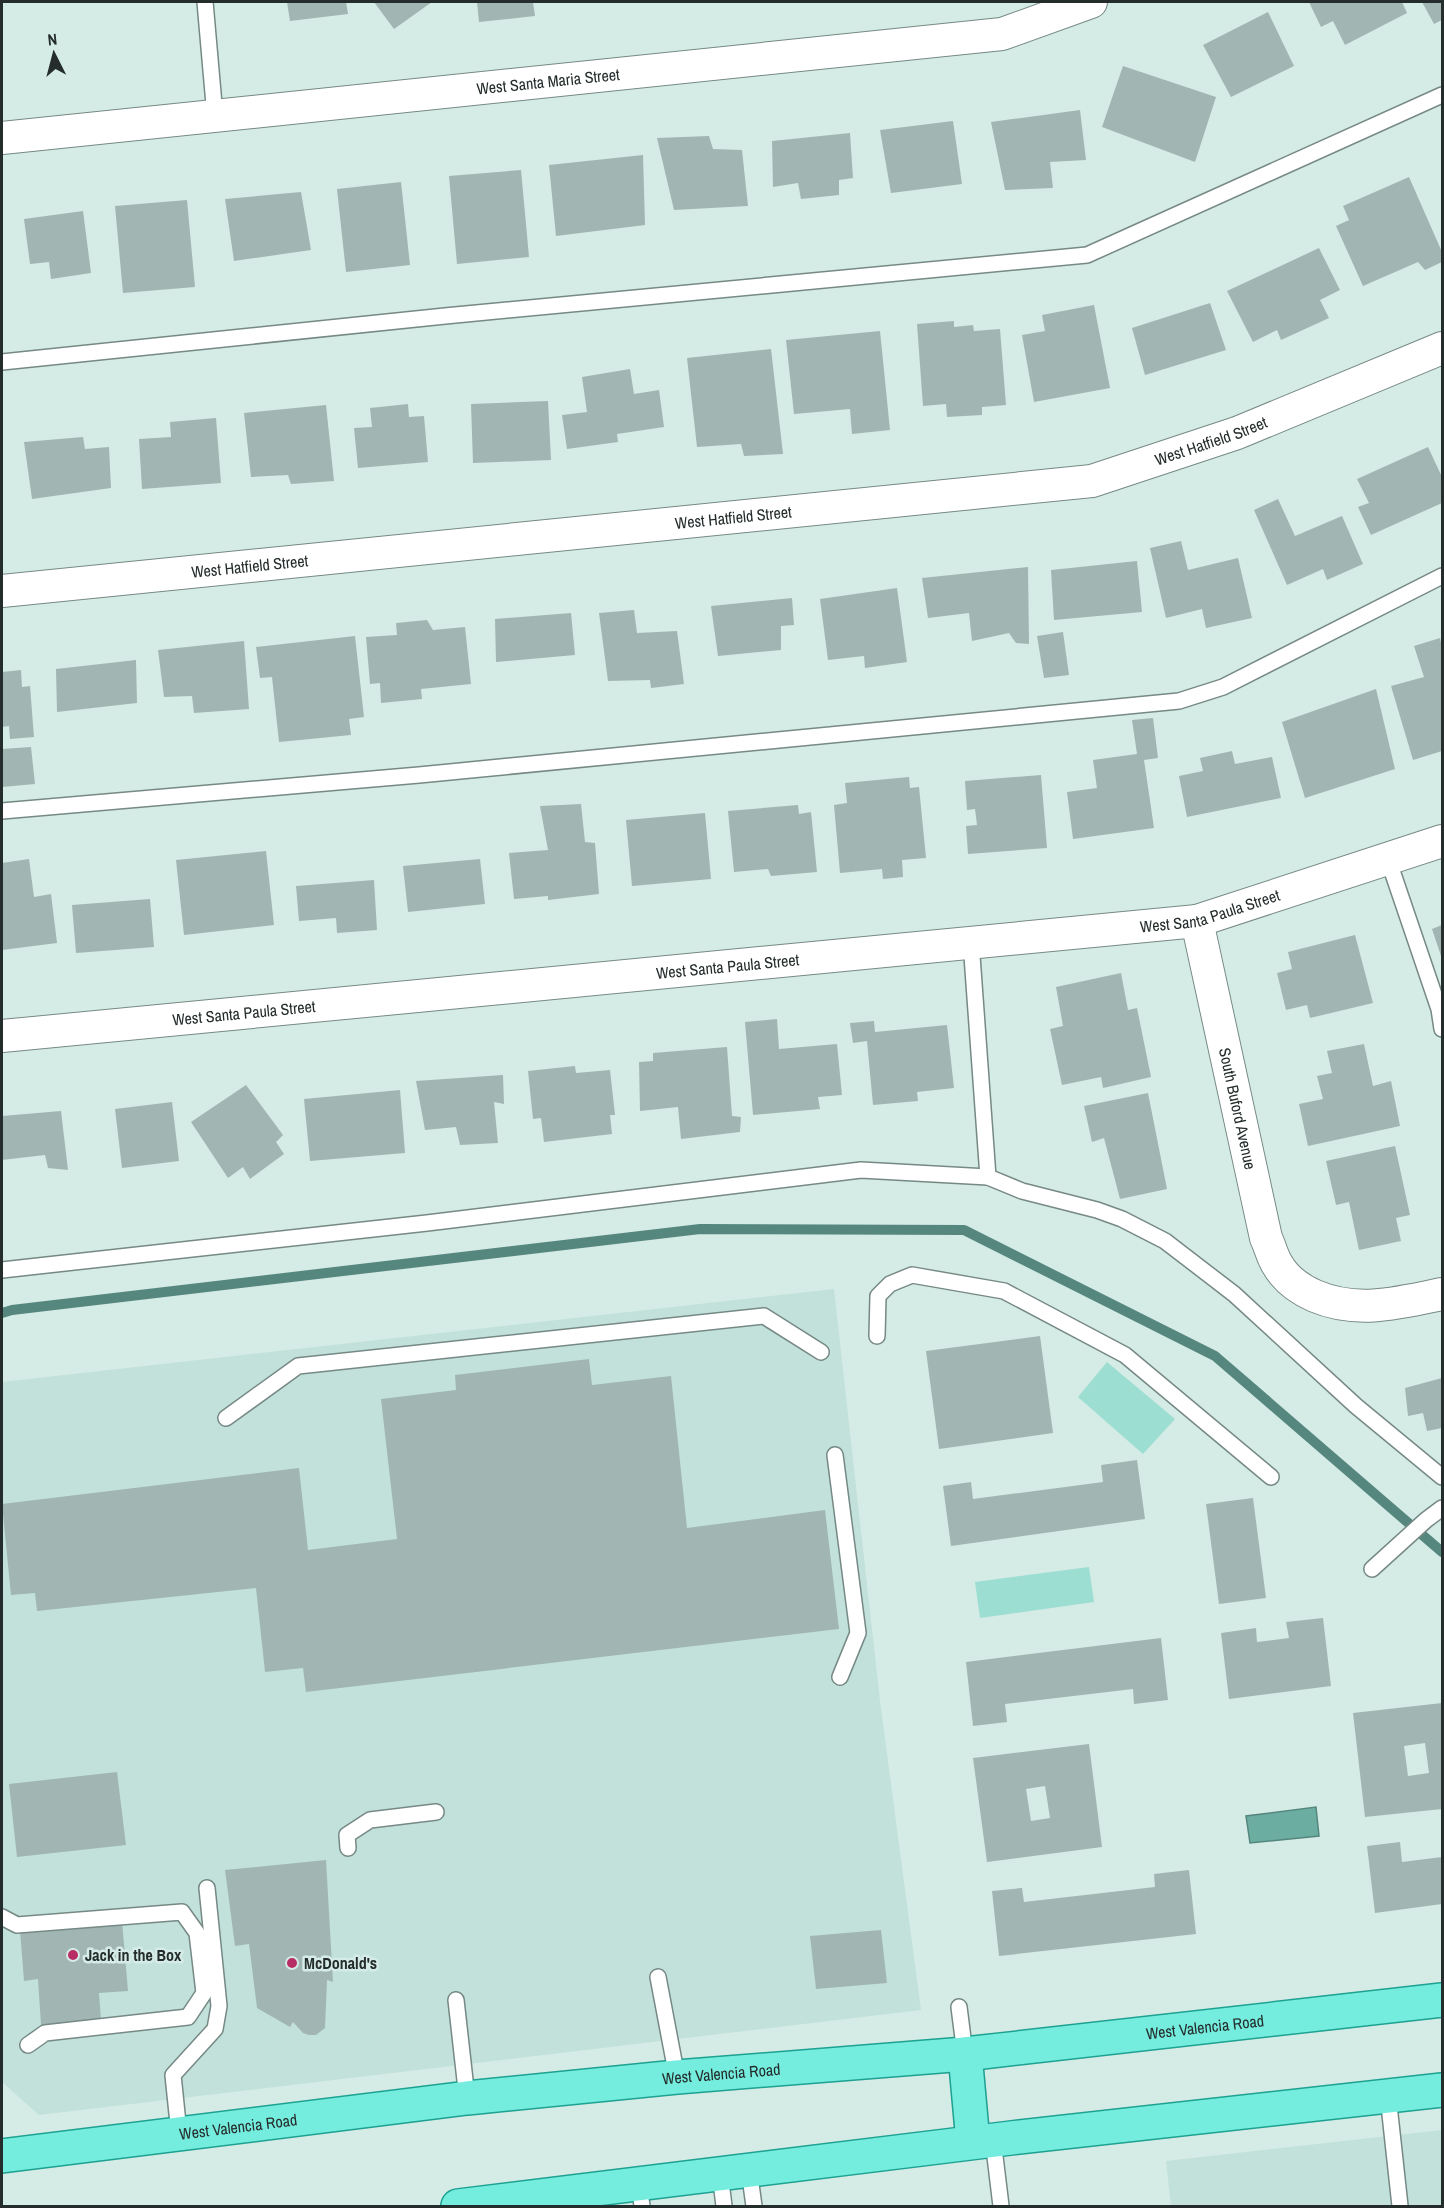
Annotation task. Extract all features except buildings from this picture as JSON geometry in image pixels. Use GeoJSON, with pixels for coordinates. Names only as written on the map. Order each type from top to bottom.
{"type":"FeatureCollection","features":[{"type":"Feature","properties":{"kind":"main road","name":"West Valencia Road"},"geometry":{"type":"LineString","coordinates":[[2,2156],[466,2098],[677,2077],[965,2054],[1443,2000]]}},
{"type":"Feature","properties":{"kind":"main road"},"geometry":{"type":"LineString","coordinates":[[965,2054],[983,2141]]}},
{"type":"Feature","properties":{"kind":"main road"},"geometry":{"type":"LineString","coordinates":[[458,2206],[640,2195],[735,2172],[983,2141],[1443,2090]]}},
{"type":"Feature","properties":{"kind":"street","name":"West Santa Maria Street"},"geometry":{"type":"LineString","coordinates":[[2,138],[1002,34],[1091,2]]}},
{"type":"Feature","properties":{"kind":"street","name":"West Hatfield Street"},"geometry":{"type":"LineString","coordinates":[[2,591],[1092,481],[1237,433],[1443,348]]}},
{"type":"Feature","properties":{"kind":"street","name":"West Santa Paula Street"},"geometry":{"type":"LineString","coordinates":[[2,1036],[1197,921],[1443,841]]}},
{"type":"Feature","properties":{"kind":"street","name":"South Buford Avenue"},"geometry":{"type":"LineString","coordinates":[[1197,921],[1266,1238],[1276,1263],[1299,1289],[1327,1301],[1356,1307],[1403,1303],[1443,1294]]}},
{"type":"Feature","properties":{"kind":"lane"},"geometry":{"type":"LineString","coordinates":[[205,2],[215,116]]}},
{"type":"Feature","properties":{"kind":"lane"},"geometry":{"type":"LineString","coordinates":[[2,362],[457,315],[1087,255],[1443,95]]}},
{"type":"Feature","properties":{"kind":"lane"},"geometry":{"type":"LineString","coordinates":[[2,811],[419,775],[1179,701],[1223,687],[1443,576]]}},
{"type":"Feature","properties":{"kind":"lane"},"geometry":{"type":"LineString","coordinates":[[1388,859],[1439,1009],[1443,1029]]}},
{"type":"Feature","properties":{"kind":"lane"},"geometry":{"type":"LineString","coordinates":[[971,942],[988,1178]]}},
{"type":"Feature","properties":{"kind":"lane"},"geometry":{"type":"LineString","coordinates":[[2,1270],[439,1222],[861,1170],[988,1178],[1022,1191],[1097,1210],[1122,1219],[1165,1241],[1234,1294],[1356,1406],[1443,1477]]}},
{"type":"Feature","properties":{"kind":"lane"},"geometry":{"type":"LineString","coordinates":[[877,1336],[878,1296],[890,1284],[912,1275],[1004,1291],[1125,1355],[1271,1477]]}},
{"type":"Feature","properties":{"kind":"lane"},"geometry":{"type":"LineString","coordinates":[[226,1418],[298,1366],[764,1316],[821,1352]]}},
{"type":"Feature","properties":{"kind":"lane"},"geometry":{"type":"LineString","coordinates":[[835,1455],[858,1633],[840,1677]]}},
{"type":"Feature","properties":{"kind":"lane"},"geometry":{"type":"LineString","coordinates":[[1372,1569],[1426,1520],[1443,1508]]}},
{"type":"Feature","properties":{"kind":"lane"},"geometry":{"type":"LineString","coordinates":[[348,1848],[347,1835],[370,1820],[436,1812]]}},
{"type":"Feature","properties":{"kind":"lane"},"geometry":{"type":"LineString","coordinates":[[179,2133],[173,2075],[215,2029],[219,2006],[207,1888]]}},
{"type":"Feature","properties":{"kind":"lane"},"geometry":{"type":"LineString","coordinates":[[2,1917],[17,1925],[182,1912],[197,1933],[204,1993],[188,2016],[45,2033],[28,2045]]}},
{"type":"Feature","properties":{"kind":"lane"},"geometry":{"type":"LineString","coordinates":[[658,1977],[677,2077]]}},
{"type":"Feature","properties":{"kind":"lane"},"geometry":{"type":"LineString","coordinates":[[456,2000],[466,2098]]}},
{"type":"Feature","properties":{"kind":"lane"},"geometry":{"type":"LineString","coordinates":[[959,2007],[965,2054]]}},
{"type":"Feature","properties":{"kind":"lane"},"geometry":{"type":"LineString","coordinates":[[1388,2096],[1400,2206]]}},
{"type":"Feature","properties":{"kind":"lane"},"geometry":{"type":"LineString","coordinates":[[983,2141],[1000,2206]]}},
{"type":"Feature","properties":{"kind":"lane"},"geometry":{"type":"LineString","coordinates":[[724,2206],[735,2172]]}},
{"type":"Feature","properties":{"kind":"lane"},"geometry":{"type":"LineString","coordinates":[[735,2172],[754,2206]]}},
{"type":"Feature","properties":{"kind":"shaded area"},"geometry":{"type":"Polygon","coordinates":[[[834,1289],[880,1701],[921,2010],[39,2115],[2,2082],[2,1382],[834,1289]]]}},
{"type":"Feature","properties":{"kind":"shaded area"},"geometry":{"type":"Polygon","coordinates":[[[1107,1362],[1175,1419],[1143,1454],[1078,1397],[1107,1362]]]}},
{"type":"Feature","properties":{"kind":"shaded area"},"geometry":{"type":"Polygon","coordinates":[[[1089,1567],[1094,1602],[980,1618],[975,1582],[1089,1567]]]}},
{"type":"Feature","properties":{"kind":"shaded area"},"geometry":{"type":"Polygon","coordinates":[[[1316,1807],[1319,1836],[1250,1843],[1246,1816],[1316,1807]]]}},
{"type":"Feature","properties":{"kind":"shaded area"},"geometry":{"type":"Polygon","coordinates":[[[1442,2130],[1442,2206],[1171,2206],[1166,2161],[1442,2130]]]}},
{"type":"Feature","properties":{"kind":"waterway"},"geometry":{"type":"LineString","coordinates":[[2,1313],[700,1229],[964,1230],[1215,1356],[1442,1552]]}},
{"type":"Feature","properties":{"kind":"place","name":"Jack in the Box"},"geometry":{"type":"Point","coordinates":[73,1955]}},
{"type":"Feature","properties":{"kind":"place","name":"McDonald's"},"geometry":{"type":"Point","coordinates":[292,1963]}}]}
